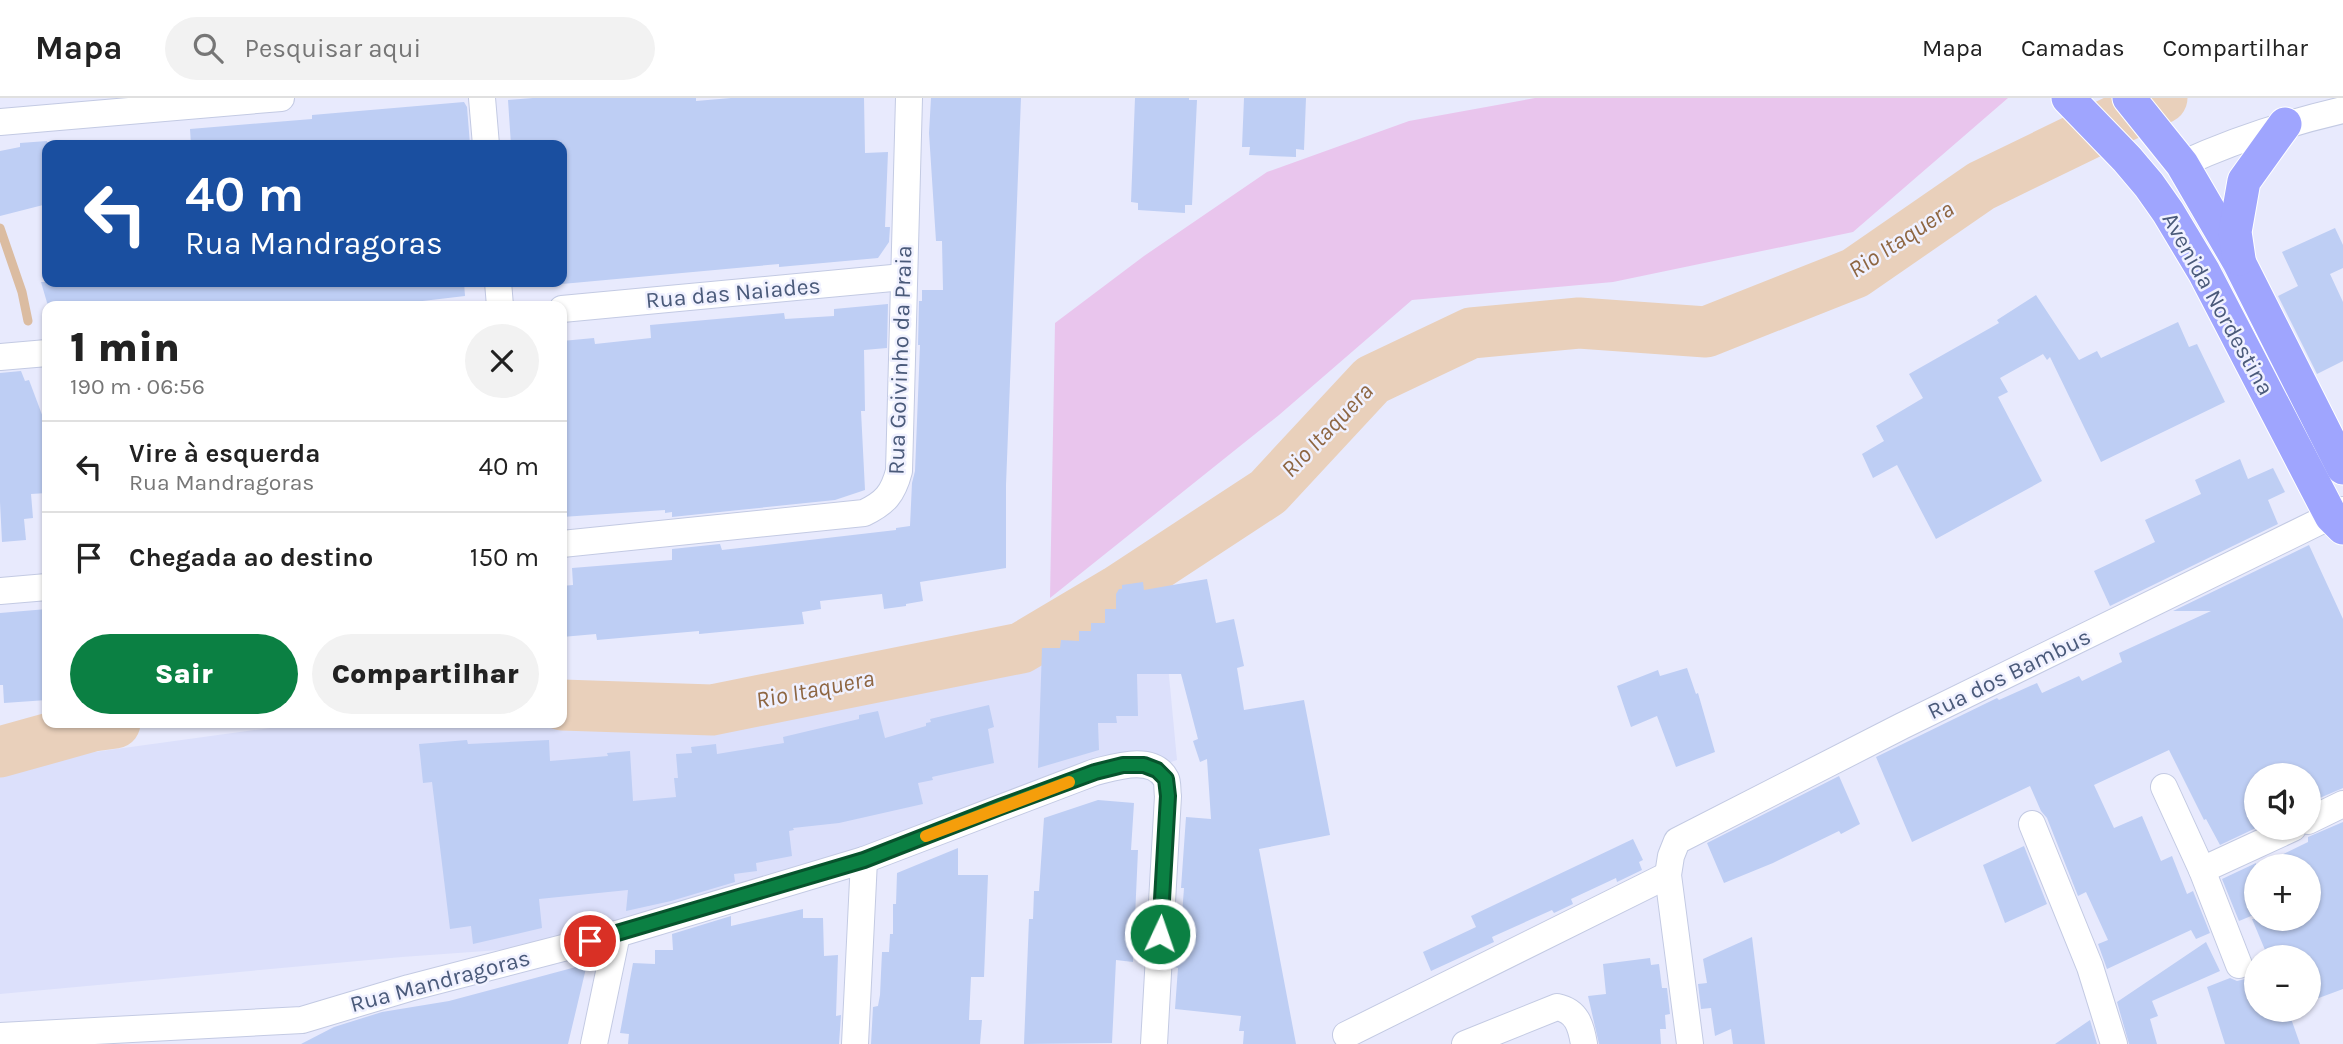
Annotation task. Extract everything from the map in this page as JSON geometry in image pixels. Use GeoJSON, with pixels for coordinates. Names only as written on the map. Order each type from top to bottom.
{"type":"FeatureCollection","features":[{"type":"Feature","properties":{"kind":"main road","name":"Avenida Nordestina"},"geometry":{"type":"LineString","coordinates":[[2068,98],[2131,164],[2168,212],[2204,272],[2339,518]]}},
{"type":"Feature","properties":{"kind":"main road","name":"Avenida Nordestina"},"geometry":{"type":"LineString","coordinates":[[2129,98],[2182,164],[2239,262],[2343,468]]}},
{"type":"Feature","properties":{"kind":"main road"},"geometry":{"type":"LineString","coordinates":[[2239,262],[2235,232],[2244,181],[2285,124]]}},
{"type":"Feature","properties":{"kind":"main road"},"geometry":{"type":"LineString","coordinates":[[2131,164],[2182,164]]}},
{"type":"Feature","properties":{"kind":"street"},"geometry":{"type":"LineString","coordinates":[[0,122],[281,98]]}},
{"type":"Feature","properties":{"kind":"street"},"geometry":{"type":"LineString","coordinates":[[482,98],[486,140]]}},
{"type":"Feature","properties":{"kind":"street","name":"Rua Goivinho da Praia"},"geometry":{"type":"LineString","coordinates":[[567,543],[864,513],[876,507],[894,488],[899,471],[909,98]]}},
{"type":"Feature","properties":{"kind":"street"},"geometry":{"type":"LineString","coordinates":[[2182,164],[2225,144],[2285,124],[2343,110]]}},
{"type":"Feature","properties":{"kind":"street","name":"Rua das Naiades"},"geometry":{"type":"LineString","coordinates":[[567,309],[903,277]]}},
{"type":"Feature","properties":{"kind":"street"},"geometry":{"type":"LineString","coordinates":[[0,357],[42,353]]}},
{"type":"Feature","properties":{"kind":"street","name":"Rua dos Bambus"},"geometry":{"type":"LineString","coordinates":[[1668,875],[1671,856],[1678,841],[1974,691],[2339,518]]}},
{"type":"Feature","properties":{"kind":"street"},"geometry":{"type":"LineString","coordinates":[[0,591],[42,587]]}},
{"type":"Feature","properties":{"kind":"street","name":"Rua Mandragoras"},"geometry":{"type":"LineString","coordinates":[[0,1036],[300,1032],[410,988],[617,934],[864,860],[1095,772],[1123,765],[1144,765],[1157,770],[1166,779],[1168,796],[1154,1044]]}},
{"type":"Feature","properties":{"kind":"street"},"geometry":{"type":"LineString","coordinates":[[2164,787],[2202,870],[2239,965]]}},
{"type":"Feature","properties":{"kind":"street"},"geometry":{"type":"LineString","coordinates":[[2321,815],[2343,804]]}},
{"type":"Feature","properties":{"kind":"street"},"geometry":{"type":"LineString","coordinates":[[2032,824],[2090,967],[2114,1044]]}},
{"type":"Feature","properties":{"kind":"street"},"geometry":{"type":"LineString","coordinates":[[2202,870],[2267,840]]}},
{"type":"Feature","properties":{"kind":"street"},"geometry":{"type":"LineString","coordinates":[[855,1044],[864,860]]}},
{"type":"Feature","properties":{"kind":"street"},"geometry":{"type":"LineString","coordinates":[[1346,1035],[1668,875],[1690,1044]]}},
{"type":"Feature","properties":{"kind":"street"},"geometry":{"type":"LineString","coordinates":[[594,1044],[617,934]]}},
{"type":"Feature","properties":{"kind":"street"},"geometry":{"type":"LineString","coordinates":[[1465,1044],[1557,1007],[1567,1009],[1576,1016],[1584,1044]]}},
{"type":"Feature","properties":{"kind":"shaded area"},"geometry":{"type":"Polygon","coordinates":[[[1535,98],[2008,98],[1853,232],[1613,282],[1412,300],[1279,415],[1050,598],[1055,323],[1144,256],[1267,172],[1409,121],[1535,98]]]}},
{"type":"Feature","properties":{"kind":"shaded area"},"geometry":{"type":"Polygon","coordinates":[[[1157,549],[1177,760],[626,941],[402,957],[0,994],[0,765],[270,728],[567,728],[567,715],[779,714],[1000,653],[1157,549]]]}},
{"type":"Feature","properties":{"kind":"building"},"geometry":{"type":"Polygon","coordinates":[[[864,98],[865,153],[888,152],[885,227],[890,227],[889,242],[878,258],[779,267],[779,264],[567,284],[567,140],[511,140],[508,100],[864,98]]]}},
{"type":"Feature","properties":{"kind":"building"},"geometry":{"type":"Polygon","coordinates":[[[931,98],[1021,98],[1006,485],[1006,568],[920,582],[923,601],[906,606],[884,609],[882,594],[820,601],[821,609],[802,612],[804,624],[597,640],[596,634],[567,637],[567,586],[573,585],[572,568],[672,560],[672,549],[720,544],[722,550],[896,530],[910,526],[915,471],[919,301],[922,301],[922,290],[943,290],[942,241],[936,241],[929,133],[931,98]]]}},
{"type":"Feature","properties":{"kind":"building"},"geometry":{"type":"Polygon","coordinates":[[[1135,98],[1197,100],[1192,205],[1185,205],[1185,213],[1138,210],[1138,203],[1131,202],[1135,98]]]}},
{"type":"Feature","properties":{"kind":"building"},"geometry":{"type":"Polygon","coordinates":[[[1244,98],[1306,98],[1304,150],[1296,149],[1296,157],[1249,155],[1250,147],[1242,147],[1244,98]]]}},
{"type":"Feature","properties":{"kind":"building"},"geometry":{"type":"Polygon","coordinates":[[[464,102],[467,107],[470,140],[191,140],[190,129],[312,119],[312,115],[464,102]]]}},
{"type":"Feature","properties":{"kind":"building"},"geometry":{"type":"Polygon","coordinates":[[[42,141],[42,205],[0,216],[0,151],[20,147],[20,143],[42,141]]]}},
{"type":"Feature","properties":{"kind":"building"},"geometry":{"type":"Polygon","coordinates":[[[2335,228],[2343,245],[2343,268],[2330,274],[2343,302],[2343,361],[2317,374],[2278,296],[2298,286],[2282,252],[2335,228]]]}},
{"type":"Feature","properties":{"kind":"building"},"geometry":{"type":"Polygon","coordinates":[[[42,287],[464,287],[465,296],[422,301],[47,301],[42,287]]]}},
{"type":"Feature","properties":{"kind":"building"},"geometry":{"type":"Polygon","coordinates":[[[2036,295],[2079,360],[2097,351],[2101,358],[2178,322],[2189,347],[2197,344],[2225,402],[2101,462],[2050,357],[2047,360],[2043,354],[2000,378],[2008,392],[1998,397],[2042,481],[1936,539],[1897,465],[1873,478],[1862,454],[1884,441],[1876,426],[1923,398],[1909,374],[1999,323],[1997,320],[2036,295]]]}},
{"type":"Feature","properties":{"kind":"building"},"geometry":{"type":"Polygon","coordinates":[[[888,304],[887,348],[864,350],[865,411],[861,411],[865,490],[835,500],[672,517],[672,512],[665,513],[665,510],[567,517],[567,341],[594,338],[595,344],[651,338],[650,325],[784,313],[785,319],[834,316],[834,309],[888,304]]]}},
{"type":"Feature","properties":{"kind":"building"},"geometry":{"type":"Polygon","coordinates":[[[21,371],[25,381],[29,380],[42,415],[42,493],[31,494],[33,518],[24,519],[26,540],[2,542],[0,502],[0,373],[21,371]]]}},
{"type":"Feature","properties":{"kind":"building"},"geometry":{"type":"Polygon","coordinates":[[[2240,459],[2248,479],[2273,468],[2285,492],[2268,500],[2278,524],[2110,606],[2094,571],[2155,542],[2145,520],[2201,494],[2195,480],[2240,459]]]}},
{"type":"Feature","properties":{"kind":"building"},"geometry":{"type":"Polygon","coordinates":[[[2309,545],[2343,619],[2343,788],[2321,797],[2321,763],[2244,763],[2244,834],[2220,845],[2206,819],[2204,820],[2169,750],[2094,785],[2114,828],[2142,816],[2161,861],[2172,856],[2187,894],[2193,891],[2210,933],[2196,939],[2191,930],[2107,969],[2098,944],[2108,940],[2086,892],[2078,896],[2047,818],[2030,786],[1912,842],[1876,757],[1997,698],[1999,700],[2037,683],[2042,693],[2079,676],[2082,681],[2122,662],[2119,653],[2211,611],[2173,611],[2309,545]]]}},
{"type":"Feature","properties":{"kind":"building"},"geometry":{"type":"Polygon","coordinates":[[[1207,579],[1216,623],[1234,619],[1244,666],[1237,668],[1244,710],[1304,700],[1330,835],[1259,849],[1296,1044],[1243,1044],[1244,1031],[1239,1031],[1241,1016],[1175,1009],[1178,968],[1175,967],[1184,888],[1181,888],[1186,817],[1211,819],[1207,759],[1200,762],[1193,741],[1198,739],[1181,674],[1137,674],[1138,716],[1116,716],[1117,723],[1098,723],[1099,750],[1038,768],[1042,648],[1060,648],[1061,640],[1079,641],[1079,631],[1091,631],[1091,623],[1105,623],[1105,609],[1116,609],[1116,594],[1122,589],[1122,585],[1143,582],[1144,590],[1207,579]]]}},
{"type":"Feature","properties":{"kind":"building"},"geometry":{"type":"Polygon","coordinates":[[[42,609],[42,700],[4,703],[3,685],[0,685],[0,613],[42,609]]]}},
{"type":"Feature","properties":{"kind":"building"},"geometry":{"type":"Polygon","coordinates":[[[1687,668],[1696,694],[1698,693],[1715,752],[1676,767],[1657,716],[1631,727],[1617,686],[1658,670],[1660,676],[1687,668]]]}},
{"type":"Feature","properties":{"kind":"building"},"geometry":{"type":"Polygon","coordinates":[[[989,705],[994,727],[988,729],[994,763],[932,777],[933,780],[918,783],[923,804],[839,823],[793,828],[794,830],[789,831],[792,856],[756,863],[757,871],[734,874],[735,882],[671,901],[626,911],[628,890],[539,899],[542,928],[473,944],[471,926],[450,929],[432,782],[423,783],[419,744],[467,740],[468,744],[549,740],[550,761],[608,756],[607,753],[630,751],[633,801],[676,797],[676,754],[692,753],[691,747],[716,744],[717,754],[784,743],[783,737],[859,719],[859,715],[878,711],[885,738],[926,726],[926,723],[931,722],[930,719],[989,705]]]}},
{"type":"Feature","properties":{"kind":"building"},"geometry":{"type":"Polygon","coordinates":[[[1839,776],[1860,824],[1724,883],[1707,843],[1839,776]]]}},
{"type":"Feature","properties":{"kind":"building"},"geometry":{"type":"Polygon","coordinates":[[[1098,800],[1134,803],[1131,850],[1138,850],[1133,962],[1116,960],[1112,1043],[1024,1044],[1029,919],[1033,919],[1034,891],[1039,891],[1044,818],[1098,800]]]}},
{"type":"Feature","properties":{"kind":"building"},"geometry":{"type":"Polygon","coordinates":[[[2343,822],[2343,989],[2321,997],[2321,945],[2263,945],[2257,931],[2321,931],[2321,854],[2284,854],[2308,840],[2321,840],[2321,831],[2343,822]]]}},
{"type":"Feature","properties":{"kind":"building"},"geometry":{"type":"Polygon","coordinates":[[[1633,839],[1643,860],[1639,862],[1642,870],[1617,882],[1616,878],[1571,899],[1573,904],[1554,913],[1552,910],[1492,937],[1494,942],[1431,971],[1423,952],[1476,927],[1471,916],[1633,839]]]}},
{"type":"Feature","properties":{"kind":"building"},"geometry":{"type":"Polygon","coordinates":[[[2024,846],[2047,904],[2005,923],[1983,865],[2024,846]]]}},
{"type":"Feature","properties":{"kind":"building"},"geometry":{"type":"Polygon","coordinates":[[[958,848],[958,875],[988,875],[984,977],[971,977],[969,1020],[982,1020],[980,1044],[871,1044],[873,1007],[878,1006],[880,995],[882,952],[889,952],[890,934],[893,934],[897,873],[958,848]]]}},
{"type":"Feature","properties":{"kind":"building"},"geometry":{"type":"Polygon","coordinates":[[[2244,869],[2244,919],[2239,921],[2222,879],[2244,869]]]}},
{"type":"Feature","properties":{"kind":"building"},"geometry":{"type":"Polygon","coordinates":[[[803,909],[803,918],[823,918],[824,956],[838,955],[836,1016],[841,1015],[839,1044],[628,1044],[629,1034],[620,1033],[633,963],[655,964],[655,950],[673,950],[672,934],[731,916],[731,926],[803,909]]]}},
{"type":"Feature","properties":{"kind":"building"},"geometry":{"type":"Polygon","coordinates":[[[1752,937],[1765,1044],[1733,1044],[1731,1029],[1715,1036],[1711,1008],[1701,1009],[1698,984],[1707,983],[1703,959],[1752,937]]]}},
{"type":"Feature","properties":{"kind":"building"},"geometry":{"type":"Polygon","coordinates":[[[2206,942],[2220,971],[2152,1001],[2158,1016],[2150,1019],[2157,1044],[2129,1044],[2117,1002],[2206,942]]]}},
{"type":"Feature","properties":{"kind":"building"},"geometry":{"type":"Polygon","coordinates":[[[1650,958],[1651,965],[1659,964],[1662,988],[1667,988],[1670,1014],[1665,1015],[1666,1029],[1660,1029],[1661,1044],[1599,1044],[1588,996],[1606,994],[1603,964],[1650,958]]]}},
{"type":"Feature","properties":{"kind":"building"},"geometry":{"type":"Polygon","coordinates":[[[587,964],[568,1044],[301,1044],[334,1027],[382,1012],[449,1001],[587,964]]]}},
{"type":"Feature","properties":{"kind":"building"},"geometry":{"type":"Polygon","coordinates":[[[2230,978],[2237,981],[2244,979],[2244,1022],[2292,1022],[2300,1044],[2225,1044],[2207,987],[2230,978]]]}},
{"type":"Feature","properties":{"kind":"building"},"geometry":{"type":"Polygon","coordinates":[[[2090,1020],[2097,1044],[2055,1044],[2090,1020]]]}},
{"type":"Feature","properties":{"kind":"waterway","name":"Rio Itaquera"},"geometry":{"type":"LineString","coordinates":[[567,705],[712,710],[1021,648],[1117,591],[1268,492],[1372,380],[1471,333],[1579,323],[1706,332],[1855,273],[1981,186],[2162,98]]}},
{"type":"Feature","properties":{"kind":"waterway"},"geometry":{"type":"LineString","coordinates":[[0,228],[22,292],[28,321]]}},
{"type":"Feature","properties":{"kind":"waterway","name":"Rio Itaquera"},"geometry":{"type":"LineString","coordinates":[[0,752],[86,728]]}},
{"type":"Feature","properties":{"kind":"slow traffic"},"geometry":{"type":"LineString","coordinates":[[926,836],[1069,782]]}},
{"type":"Feature","properties":{"kind":"route"},"geometry":{"type":"LineString","coordinates":[[590,941],[864,860],[1095,772],[1123,765],[1144,765],[1157,770],[1166,779],[1168,796],[1160,934]]}}]}
